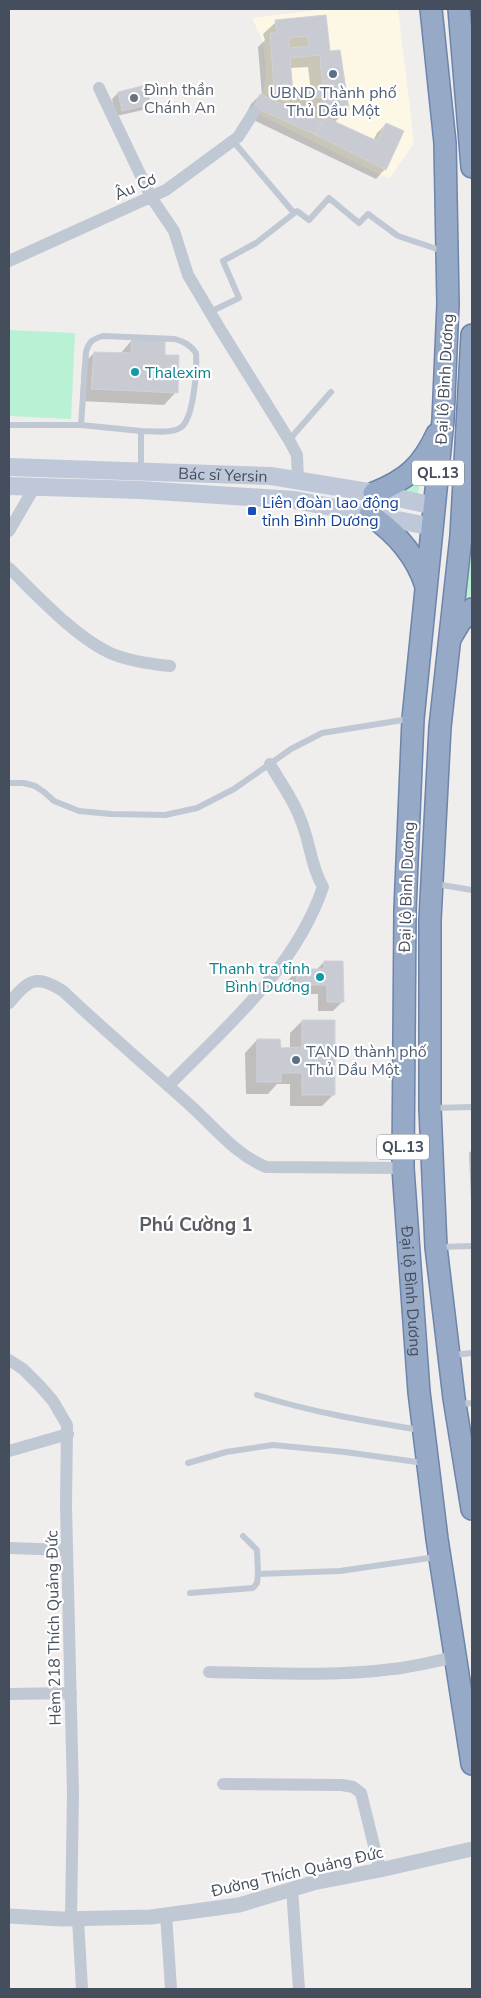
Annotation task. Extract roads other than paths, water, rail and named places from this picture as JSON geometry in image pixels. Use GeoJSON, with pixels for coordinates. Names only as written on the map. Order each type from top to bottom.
{"type":"FeatureCollection","features":[{"type":"Feature","properties":{"kind":"highway","name":"Đại lộ Bình Dương"},"geometry":{"type":"LineString","coordinates":[[431,9],[445,142],[449,254],[447,341],[433,527],[412,719],[405,910],[403,1168],[419,1392],[440,1557],[472,1764]]}},
{"type":"Feature","properties":{"kind":"highway"},"geometry":{"type":"LineString","coordinates":[[459,9],[472,167]]}},
{"type":"Feature","properties":{"kind":"highway","name":"Đại lộ Bình Dương"},"geometry":{"type":"LineString","coordinates":[[472,335],[467,424],[467,529],[449,641],[440,727],[432,884],[430,1108],[436,1247],[449,1355],[464,1404],[472,1509]]}},
{"type":"Feature","properties":{"kind":"highway"},"geometry":{"type":"LineString","coordinates":[[374,493],[400,482],[418,466],[431,446],[442,420]]}},
{"type":"Feature","properties":{"kind":"highway"},"geometry":{"type":"LineString","coordinates":[[467,424],[472,445]]}},
{"type":"Feature","properties":{"kind":"highway"},"geometry":{"type":"LineString","coordinates":[[434,506],[467,529]]}},
{"type":"Feature","properties":{"kind":"highway"},"geometry":{"type":"LineString","coordinates":[[370,515],[401,542],[420,570],[426,588]]}},
{"type":"Feature","properties":{"kind":"highway"},"geometry":{"type":"LineString","coordinates":[[433,527],[467,529]]}},
{"type":"Feature","properties":{"kind":"highway"},"geometry":{"type":"LineString","coordinates":[[449,641],[460,622],[472,609]]}},
{"type":"Feature","properties":{"kind":"highway"},"geometry":{"type":"LineString","coordinates":[[403,1168],[432,1167]]}},
{"type":"Feature","properties":{"kind":"main road","name":"Bác sĩ Yersin"},"geometry":{"type":"LineString","coordinates":[[9,467],[271,476],[374,493],[434,506]]}},
{"type":"Feature","properties":{"kind":"main road"},"geometry":{"type":"LineString","coordinates":[[34,488],[40,468]]}},
{"type":"Feature","properties":{"kind":"main road"},"geometry":{"type":"LineString","coordinates":[[141,471],[141,490]]}},
{"type":"Feature","properties":{"kind":"main road","name":"Bác sĩ Yersin"},"geometry":{"type":"LineString","coordinates":[[9,486],[141,490],[295,500],[433,527]]}},
{"type":"Feature","properties":{"kind":"street"},"geometry":{"type":"LineString","coordinates":[[99,88],[151,197],[174,231],[188,275],[290,440],[297,455],[298,480]]}},
{"type":"Feature","properties":{"kind":"street","name":"Âu Cơ"},"geometry":{"type":"LineString","coordinates":[[9,261],[166,190],[238,137],[254,112]]}},
{"type":"Feature","properties":{"kind":"street"},"geometry":{"type":"LineString","coordinates":[[9,531],[34,488]]}},
{"type":"Feature","properties":{"kind":"street"},"geometry":{"type":"LineString","coordinates":[[9,568],[59,615],[84,636],[110,653],[144,662],[170,666]]}},
{"type":"Feature","properties":{"kind":"street"},"geometry":{"type":"LineString","coordinates":[[168,1086],[277,973],[312,918],[324,887],[316,875],[314,860],[300,817],[270,764]]}},
{"type":"Feature","properties":{"kind":"street"},"geometry":{"type":"LineString","coordinates":[[9,1004],[22,987],[29,982],[38,981],[52,984],[63,991],[206,1120],[230,1145],[253,1162],[266,1167],[403,1168]]}},
{"type":"Feature","properties":{"kind":"street","name":"Hẻm 218 Thích Quảng Đức"},"geometry":{"type":"LineString","coordinates":[[9,1360],[23,1369],[53,1401],[67,1426],[68,1434],[67,1550],[75,1919],[82,1989]]}},
{"type":"Feature","properties":{"kind":"street"},"geometry":{"type":"LineString","coordinates":[[9,1451],[68,1434]]}},
{"type":"Feature","properties":{"kind":"street"},"geometry":{"type":"LineString","coordinates":[[9,1548],[67,1550]]}},
{"type":"Feature","properties":{"kind":"street"},"geometry":{"type":"LineString","coordinates":[[208,1672],[303,1674],[376,1670],[392,1669],[456,1657]]}},
{"type":"Feature","properties":{"kind":"street"},"geometry":{"type":"LineString","coordinates":[[9,1694],[71,1693]]}},
{"type":"Feature","properties":{"kind":"street"},"geometry":{"type":"LineString","coordinates":[[223,1784],[342,1785],[353,1787],[361,1793],[380,1870]]}},
{"type":"Feature","properties":{"kind":"street","name":"Đường Thích Quảng Đức"},"geometry":{"type":"LineString","coordinates":[[9,1916],[75,1919],[151,1917],[238,1905],[313,1883],[472,1849]]}},
{"type":"Feature","properties":{"kind":"street"},"geometry":{"type":"LineString","coordinates":[[292,1889],[299,1989]]}},
{"type":"Feature","properties":{"kind":"street"},"geometry":{"type":"LineString","coordinates":[[166,1914],[171,1989]]}},
{"type":"Feature","properties":{"kind":"lane"},"geometry":{"type":"LineString","coordinates":[[233,140],[294,213]]}},
{"type":"Feature","properties":{"kind":"lane"},"geometry":{"type":"LineString","coordinates":[[210,312],[239,298],[223,261],[256,243],[297,211],[309,220],[329,198],[359,223],[368,214],[398,236],[449,254]]}},
{"type":"Feature","properties":{"kind":"lane"},"geometry":{"type":"LineString","coordinates":[[9,425],[81,425],[141,431],[180,428],[187,422],[191,412],[197,360],[196,353],[191,346],[176,339],[103,336],[94,338],[88,344],[86,352],[81,425]]}},
{"type":"Feature","properties":{"kind":"lane"},"geometry":{"type":"LineString","coordinates":[[290,440],[331,392]]}},
{"type":"Feature","properties":{"kind":"lane"},"geometry":{"type":"LineString","coordinates":[[141,431],[141,471]]}},
{"type":"Feature","properties":{"kind":"lane"},"geometry":{"type":"LineString","coordinates":[[9,783],[24,783],[35,786],[54,801],[79,811],[111,814],[165,815],[197,808],[234,789],[291,749],[322,733],[412,719]]}},
{"type":"Feature","properties":{"kind":"lane"},"geometry":{"type":"LineString","coordinates":[[432,884],[472,890]]}},
{"type":"Feature","properties":{"kind":"lane"},"geometry":{"type":"LineString","coordinates":[[430,1108],[472,1107]]}},
{"type":"Feature","properties":{"kind":"lane"},"geometry":{"type":"LineString","coordinates":[[436,1247],[472,1246]]}},
{"type":"Feature","properties":{"kind":"lane"},"geometry":{"type":"LineString","coordinates":[[449,1355],[472,1353]]}},
{"type":"Feature","properties":{"kind":"lane"},"geometry":{"type":"LineString","coordinates":[[257,1395],[316,1412],[424,1431]]}},
{"type":"Feature","properties":{"kind":"lane"},"geometry":{"type":"LineString","coordinates":[[188,1463],[226,1452],[273,1445],[345,1452],[428,1464]]}},
{"type":"Feature","properties":{"kind":"lane"},"geometry":{"type":"LineString","coordinates":[[190,1593],[253,1588],[257,1583],[258,1559],[256,1550],[243,1536]]}},
{"type":"Feature","properties":{"kind":"lane"},"geometry":{"type":"LineString","coordinates":[[258,1574],[340,1571],[440,1557]]}},
{"type":"Feature","properties":{"kind":"place","name":"UBND Thành phố Thủ Dầu Một"},"geometry":{"type":"Point","coordinates":[333,74]}},
{"type":"Feature","properties":{"kind":"place","name":"Đình thần Chánh An"},"geometry":{"type":"Point","coordinates":[134,98]}},
{"type":"Feature","properties":{"kind":"place","name":"Thalexim"},"geometry":{"type":"Point","coordinates":[135,372]}},
{"type":"Feature","properties":{"kind":"place","name":"Liên đoàn lao động tỉnh Bình Dương"},"geometry":{"type":"Point","coordinates":[252,511]}},
{"type":"Feature","properties":{"kind":"place","name":"Thanh tra tỉnh Bình Dương"},"geometry":{"type":"Point","coordinates":[320,977]}},
{"type":"Feature","properties":{"kind":"place","name":"TAND thành phố Thủ Dầu Một"},"geometry":{"type":"Point","coordinates":[296,1060]}},
{"type":"Feature","properties":{"kind":"district","name":"Phú Cường 1"},"geometry":{"type":"Point","coordinates":[196,1224]}}]}
